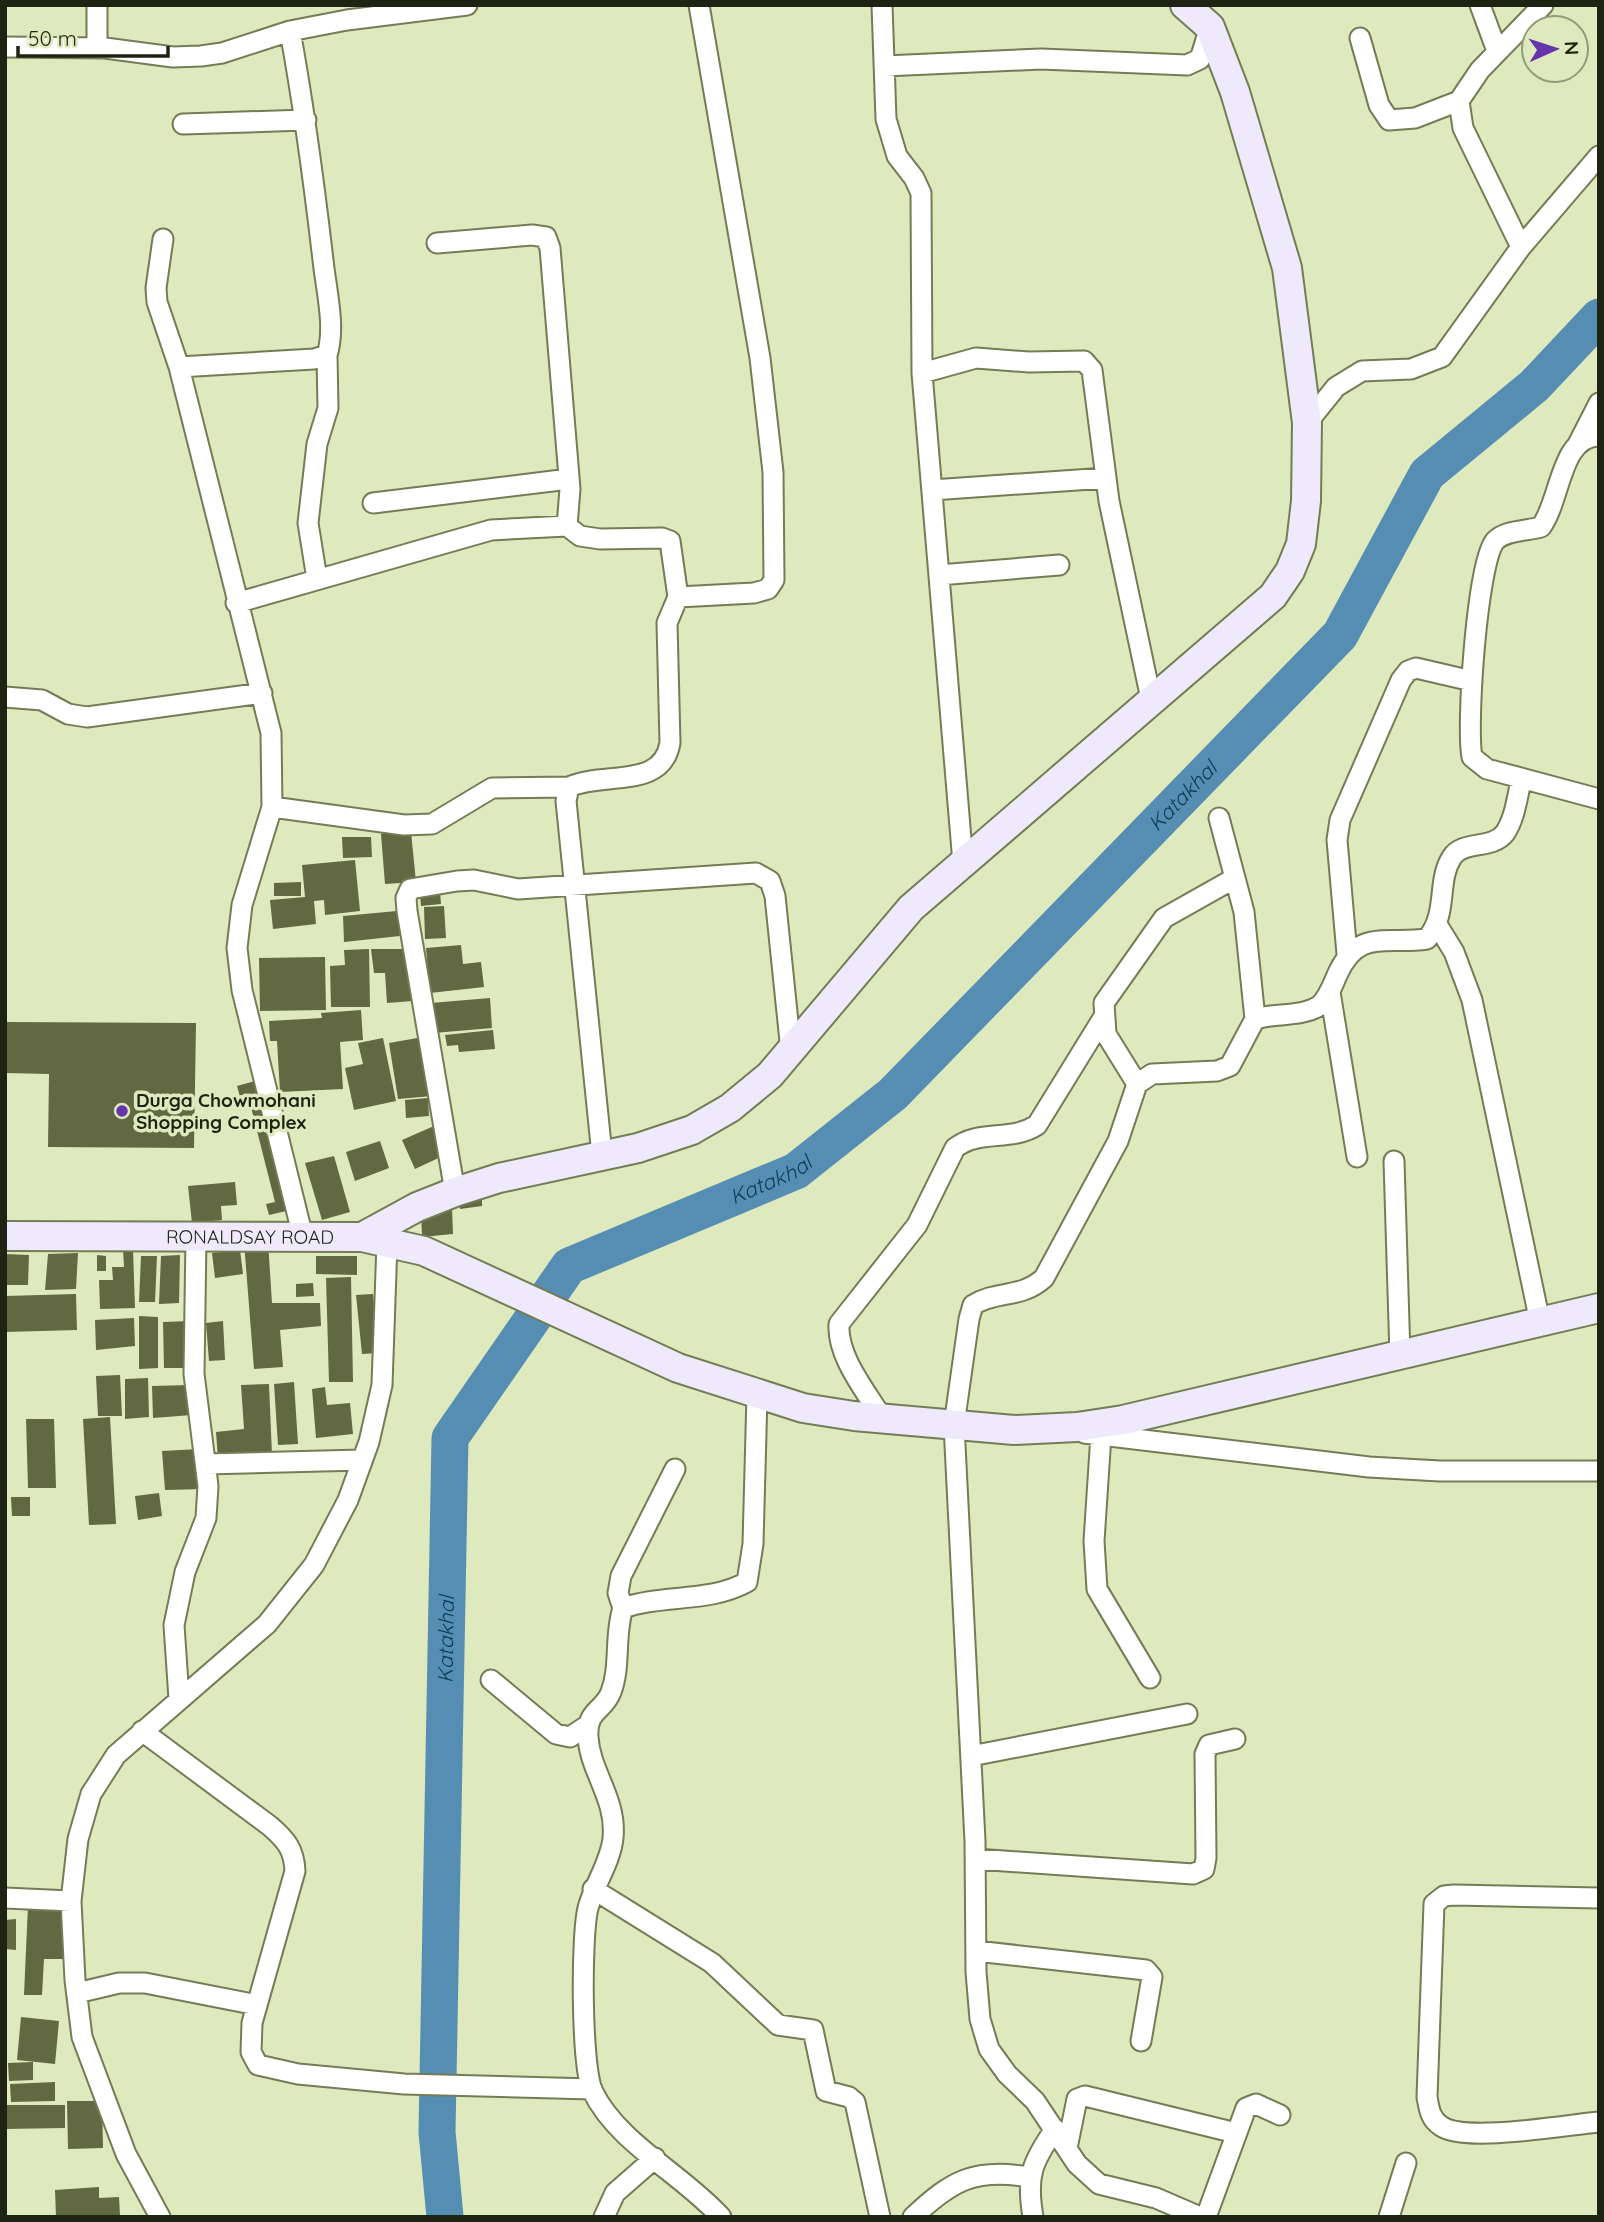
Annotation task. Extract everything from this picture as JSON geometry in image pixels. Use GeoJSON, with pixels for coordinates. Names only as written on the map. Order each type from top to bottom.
{"type":"FeatureCollection","features":[{"type":"Feature","properties":{"kind":"street"},"geometry":{"type":"LineString","coordinates":[[97,5],[97,48]]}},
{"type":"Feature","properties":{"kind":"street"},"geometry":{"type":"LineString","coordinates":[[5,47],[97,48],[173,57],[201,56],[222,53],[290,32],[347,20],[467,5]]}},
{"type":"Feature","properties":{"kind":"street"},"geometry":{"type":"LineString","coordinates":[[678,597],[754,593],[768,589],[774,580],[773,472],[760,358],[699,5]]}},
{"type":"Feature","properties":{"kind":"street"},"geometry":{"type":"LineString","coordinates":[[881,5],[886,119],[891,141],[921,193],[922,373],[963,863]]}},
{"type":"Feature","properties":{"kind":"street"},"geometry":{"type":"LineString","coordinates":[[160,2217],[126,2154],[82,2037],[71,1901],[78,1839],[90,1794],[116,1755],[267,1624],[314,1565],[348,1500],[382,1385],[374,1240],[417,1207],[455,1192],[638,1148],[692,1130],[730,1108],[770,1075],[911,908],[1273,596],[1290,571],[1301,544],[1307,501],[1307,423],[1287,268],[1235,92],[1210,27],[1185,5]]}},
{"type":"Feature","properties":{"kind":"street"},"geometry":{"type":"LineString","coordinates":[[1480,5],[1497,51]]}},
{"type":"Feature","properties":{"kind":"street"},"geometry":{"type":"LineString","coordinates":[[1521,247],[1463,128],[1459,100],[1466,86],[1497,51],[1544,5]]}},
{"type":"Feature","properties":{"kind":"street"},"geometry":{"type":"LineString","coordinates":[[885,66],[1041,59],[1187,65],[1200,59],[1210,27]]}},
{"type":"Feature","properties":{"kind":"street"},"geometry":{"type":"LineString","coordinates":[[290,32],[306,120],[331,342],[327,355],[328,408],[317,444],[308,523],[317,579]]}},
{"type":"Feature","properties":{"kind":"street"},"geometry":{"type":"LineString","coordinates":[[1360,38],[1379,105],[1389,120],[1415,118],[1459,100]]}},
{"type":"Feature","properties":{"kind":"street"},"geometry":{"type":"LineString","coordinates":[[183,124],[306,120]]}},
{"type":"Feature","properties":{"kind":"street"},"geometry":{"type":"LineString","coordinates":[[1307,423],[1336,387],[1362,371],[1411,369],[1442,357],[1521,247],[1599,156]]}},
{"type":"Feature","properties":{"kind":"street"},"geometry":{"type":"LineString","coordinates":[[437,243],[532,235],[546,237],[550,248],[569,479],[567,526]]}},
{"type":"Feature","properties":{"kind":"street"},"geometry":{"type":"LineString","coordinates":[[163,239],[156,288],[157,302],[179,367],[236,603],[271,733],[272,807],[242,905],[237,948],[242,990],[303,1237]]}},
{"type":"Feature","properties":{"kind":"street"},"geometry":{"type":"LineString","coordinates":[[179,367],[314,359],[327,355]]}},
{"type":"Feature","properties":{"kind":"street"},"geometry":{"type":"LineString","coordinates":[[922,373],[976,358],[1029,362],[1084,361],[1092,370],[1106,478],[1151,699]]}},
{"type":"Feature","properties":{"kind":"street"},"geometry":{"type":"LineString","coordinates":[[1599,403],[1567,457],[1552,513],[1541,527],[1506,534],[1495,542],[1484,580],[1472,681],[1472,757],[1487,769],[1599,799]]}},
{"type":"Feature","properties":{"kind":"street"},"geometry":{"type":"LineString","coordinates":[[1577,444],[1590,436],[1599,436]]}},
{"type":"Feature","properties":{"kind":"street"},"geometry":{"type":"LineString","coordinates":[[932,490],[1106,478]]}},
{"type":"Feature","properties":{"kind":"street"},"geometry":{"type":"LineString","coordinates":[[373,503],[569,479]]}},
{"type":"Feature","properties":{"kind":"street"},"geometry":{"type":"LineString","coordinates":[[236,603],[491,530],[567,526],[580,536],[600,539],[662,538],[670,541],[678,597],[667,623],[670,743],[668,759],[657,769],[640,775],[583,780],[569,786],[492,788],[432,824],[404,825],[272,807]]}},
{"type":"Feature","properties":{"kind":"street"},"geometry":{"type":"LineString","coordinates":[[939,575],[1059,565]]}},
{"type":"Feature","properties":{"kind":"street"},"geometry":{"type":"LineString","coordinates":[[1347,954],[1338,859],[1340,820],[1401,680],[1408,671],[1416,668],[1472,681]]}},
{"type":"Feature","properties":{"kind":"street"},"geometry":{"type":"LineString","coordinates":[[5,697],[41,700],[68,714],[86,716],[262,693]]}},
{"type":"Feature","properties":{"kind":"street"},"geometry":{"type":"LineString","coordinates":[[1255,1019],[1270,1014],[1303,1012],[1319,1005],[1329,992],[1347,954],[1360,945],[1376,941],[1427,939],[1438,926],[1448,865],[1454,854],[1465,848],[1491,843],[1503,835],[1512,820],[1521,780]]}},
{"type":"Feature","properties":{"kind":"street"},"geometry":{"type":"LineString","coordinates":[[569,786],[566,802],[602,1155]]}},
{"type":"Feature","properties":{"kind":"street"},"geometry":{"type":"LineString","coordinates":[[1200,2217],[1156,2198],[1099,2184],[1077,2164],[1055,2129],[989,2049],[980,2019],[976,1951],[976,1859],[954,1425],[973,1305],[985,1297],[1032,1289],[1044,1278],[1118,1141],[1138,1084],[1152,1074],[1217,1071],[1230,1066],[1255,1019],[1249,943],[1219,818]]}},
{"type":"Feature","properties":{"kind":"street"},"geometry":{"type":"LineString","coordinates":[[455,1192],[406,898],[410,889],[474,880],[518,889],[756,873],[770,881],[775,896],[791,1051]]}},
{"type":"Feature","properties":{"kind":"street"},"geometry":{"type":"LineString","coordinates":[[1138,1084],[1116,1053],[1103,1018],[1104,1003],[1164,918],[1235,878]]}},
{"type":"Feature","properties":{"kind":"street"},"geometry":{"type":"LineString","coordinates":[[1438,926],[1454,952],[1472,1000],[1540,1322]]}},
{"type":"Feature","properties":{"kind":"street"},"geometry":{"type":"LineString","coordinates":[[1329,992],[1357,1157]]}},
{"type":"Feature","properties":{"kind":"street"},"geometry":{"type":"LineString","coordinates":[[882,1418],[843,1352],[838,1337],[839,1324],[917,1225],[955,1147],[978,1137],[1025,1133],[1037,1125],[1103,1018]]}},
{"type":"Feature","properties":{"kind":"street"},"geometry":{"type":"LineString","coordinates":[[1394,1161],[1400,1356]]}},
{"type":"Feature","properties":{"kind":"street","name":"RONALDSAY ROAD"},"geometry":{"type":"LineString","coordinates":[[5,1236],[303,1237],[374,1240],[424,1251],[678,1368],[757,1395],[803,1408],[954,1425],[1045,1428],[1123,1420],[1599,1308]]}},
{"type":"Feature","properties":{"kind":"street"},"geometry":{"type":"LineString","coordinates":[[179,1699],[174,1625],[186,1572],[206,1518],[206,1464],[194,1374],[196,1236]]}},
{"type":"Feature","properties":{"kind":"street"},"geometry":{"type":"LineString","coordinates":[[623,1608],[639,1602],[730,1591],[747,1582],[753,1544],[757,1395]]}},
{"type":"Feature","properties":{"kind":"street"},"geometry":{"type":"LineString","coordinates":[[1045,1428],[1369,1467],[1440,1471],[1599,1471]]}},
{"type":"Feature","properties":{"kind":"street"},"geometry":{"type":"LineString","coordinates":[[1101,1435],[1094,1541],[1097,1590],[1150,1678]]}},
{"type":"Feature","properties":{"kind":"street"},"geometry":{"type":"LineString","coordinates":[[206,1464],[362,1460]]}},
{"type":"Feature","properties":{"kind":"street"},"geometry":{"type":"LineString","coordinates":[[675,1469],[621,1576],[618,1593],[623,1608],[617,1625],[611,1691],[593,1712],[588,1725],[588,1740],[614,1820],[613,1843],[593,1889],[585,1940],[587,2065],[592,2089],[608,2117],[721,2217]]}},
{"type":"Feature","properties":{"kind":"street"},"geometry":{"type":"LineString","coordinates":[[491,1680],[556,1734],[570,1737],[588,1725]]}},
{"type":"Feature","properties":{"kind":"street"},"geometry":{"type":"LineString","coordinates":[[971,1756],[1187,1714]]}},
{"type":"Feature","properties":{"kind":"street"},"geometry":{"type":"LineString","coordinates":[[142,1731],[289,1842],[295,1871],[252,2023],[251,2052],[258,2065],[298,2074],[404,2084],[592,2089]]}},
{"type":"Feature","properties":{"kind":"street"},"geometry":{"type":"LineString","coordinates":[[976,1859],[1193,1874],[1204,1869],[1205,1754],[1209,1745],[1235,1739]]}},
{"type":"Feature","properties":{"kind":"street"},"geometry":{"type":"LineString","coordinates":[[593,1889],[712,1963],[778,2025],[813,2030],[826,2091],[849,2097],[855,2102],[880,2217]]}},
{"type":"Feature","properties":{"kind":"street"},"geometry":{"type":"LineString","coordinates":[[1599,1898],[1454,1895],[1444,1896],[1434,1904],[1427,2097],[1430,2114],[1440,2126],[1457,2133],[1599,2122]]}},
{"type":"Feature","properties":{"kind":"street"},"geometry":{"type":"LineString","coordinates":[[5,1898],[71,1901]]}},
{"type":"Feature","properties":{"kind":"street"},"geometry":{"type":"LineString","coordinates":[[976,1951],[1146,1970],[1152,1977],[1140,2041]]}},
{"type":"Feature","properties":{"kind":"street"},"geometry":{"type":"LineString","coordinates":[[77,1993],[131,1982],[257,2004]]}},
{"type":"Feature","properties":{"kind":"street"},"geometry":{"type":"LineString","coordinates":[[1067,2148],[1077,2099],[1085,2096],[1236,2133]]}},
{"type":"Feature","properties":{"kind":"street"},"geometry":{"type":"LineString","coordinates":[[1206,2217],[1246,2108],[1256,2104],[1280,2115]]}},
{"type":"Feature","properties":{"kind":"street"},"geometry":{"type":"LineString","coordinates":[[1033,2217],[1029,2177],[1035,2158],[1055,2129]]}},
{"type":"Feature","properties":{"kind":"street"},"geometry":{"type":"LineString","coordinates":[[604,2217],[615,2193],[655,2158]]}},
{"type":"Feature","properties":{"kind":"street"},"geometry":{"type":"LineString","coordinates":[[1389,2217],[1406,2163]]}},
{"type":"Feature","properties":{"kind":"street"},"geometry":{"type":"LineString","coordinates":[[913,2217],[933,2198],[984,2173],[1029,2177]]}},
{"type":"Feature","properties":{"kind":"building"},"geometry":{"type":"Polygon","coordinates":[[[411,832],[416,882],[385,884],[381,834],[411,832]]]}},
{"type":"Feature","properties":{"kind":"building"},"geometry":{"type":"Polygon","coordinates":[[[342,837],[371,837],[372,857],[343,858],[342,837]]]}},
{"type":"Feature","properties":{"kind":"building"},"geometry":{"type":"Polygon","coordinates":[[[355,860],[360,911],[325,915],[324,900],[314,901],[316,924],[273,929],[270,900],[305,897],[302,865],[355,860]]]}},
{"type":"Feature","properties":{"kind":"building"},"geometry":{"type":"Polygon","coordinates":[[[301,882],[301,896],[274,896],[274,883],[301,882]]]}},
{"type":"Feature","properties":{"kind":"building"},"geometry":{"type":"Polygon","coordinates":[[[440,892],[441,904],[421,906],[420,894],[440,892]]]}},
{"type":"Feature","properties":{"kind":"building"},"geometry":{"type":"Polygon","coordinates":[[[444,906],[446,938],[425,939],[424,907],[444,906]]]}},
{"type":"Feature","properties":{"kind":"building"},"geometry":{"type":"Polygon","coordinates":[[[397,911],[400,936],[344,942],[343,916],[397,911]]]}},
{"type":"Feature","properties":{"kind":"building"},"geometry":{"type":"Polygon","coordinates":[[[461,945],[463,964],[481,962],[484,987],[430,993],[426,948],[461,945]]]}},
{"type":"Feature","properties":{"kind":"building"},"geometry":{"type":"Polygon","coordinates":[[[369,949],[370,1007],[331,1007],[330,966],[345,965],[344,950],[369,949]]]}},
{"type":"Feature","properties":{"kind":"building"},"geometry":{"type":"Polygon","coordinates":[[[371,949],[408,949],[413,1001],[387,1003],[385,973],[374,973],[371,949]]]}},
{"type":"Feature","properties":{"kind":"building"},"geometry":{"type":"Polygon","coordinates":[[[325,957],[326,1010],[260,1011],[259,958],[325,957]]]}},
{"type":"Feature","properties":{"kind":"building"},"geometry":{"type":"Polygon","coordinates":[[[490,998],[492,1028],[434,1033],[431,1003],[490,998]]]}},
{"type":"Feature","properties":{"kind":"building"},"geometry":{"type":"Polygon","coordinates":[[[361,1010],[363,1040],[340,1042],[343,1089],[280,1092],[277,1041],[270,1041],[269,1021],[322,1018],[321,1013],[361,1010]]]}},
{"type":"Feature","properties":{"kind":"building","name":"Durga Chowmohani Shopping Complex"},"geometry":{"type":"Polygon","coordinates":[[[5,1022],[196,1023],[194,1148],[48,1147],[49,1074],[5,1073],[5,1022]]]}},
{"type":"Feature","properties":{"kind":"building"},"geometry":{"type":"Polygon","coordinates":[[[493,1030],[495,1049],[459,1052],[458,1045],[447,1046],[445,1035],[493,1030]]]}},
{"type":"Feature","properties":{"kind":"building"},"geometry":{"type":"Polygon","coordinates":[[[423,1037],[432,1096],[398,1099],[389,1043],[423,1037]]]}},
{"type":"Feature","properties":{"kind":"building"},"geometry":{"type":"Polygon","coordinates":[[[383,1038],[396,1101],[354,1110],[345,1068],[363,1064],[358,1043],[383,1038]]]}},
{"type":"Feature","properties":{"kind":"building"},"geometry":{"type":"Polygon","coordinates":[[[259,1080],[265,1102],[243,1108],[237,1086],[259,1080]]]}},
{"type":"Feature","properties":{"kind":"building"},"geometry":{"type":"Polygon","coordinates":[[[428,1098],[429,1116],[406,1118],[405,1100],[428,1098]]]}},
{"type":"Feature","properties":{"kind":"building"},"geometry":{"type":"Polygon","coordinates":[[[269,1103],[295,1209],[269,1215],[266,1204],[275,1202],[251,1107],[269,1103]]]}},
{"type":"Feature","properties":{"kind":"building"},"geometry":{"type":"Polygon","coordinates":[[[434,1126],[447,1154],[415,1169],[402,1140],[434,1126]]]}},
{"type":"Feature","properties":{"kind":"building"},"geometry":{"type":"Polygon","coordinates":[[[380,1141],[389,1168],[355,1181],[346,1152],[380,1141]]]}},
{"type":"Feature","properties":{"kind":"building"},"geometry":{"type":"Polygon","coordinates":[[[334,1156],[350,1212],[322,1220],[305,1163],[334,1156]]]}},
{"type":"Feature","properties":{"kind":"building"},"geometry":{"type":"Polygon","coordinates":[[[235,1182],[237,1205],[221,1206],[222,1220],[192,1223],[188,1186],[235,1182]]]}},
{"type":"Feature","properties":{"kind":"building"},"geometry":{"type":"Polygon","coordinates":[[[482,1192],[482,1206],[460,1209],[459,1196],[482,1192]]]}},
{"type":"Feature","properties":{"kind":"building"},"geometry":{"type":"Polygon","coordinates":[[[452,1207],[453,1234],[422,1237],[421,1210],[452,1207]]]}},
{"type":"Feature","properties":{"kind":"building"},"geometry":{"type":"Polygon","coordinates":[[[268,1241],[272,1303],[320,1303],[321,1326],[280,1330],[283,1367],[254,1369],[244,1242],[268,1241]]]}},
{"type":"Feature","properties":{"kind":"building"},"geometry":{"type":"Polygon","coordinates":[[[123,1249],[133,1249],[135,1308],[100,1309],[99,1280],[113,1280],[112,1267],[124,1267],[123,1249]]]}},
{"type":"Feature","properties":{"kind":"building"},"geometry":{"type":"Polygon","coordinates":[[[240,1250],[243,1274],[215,1278],[212,1253],[240,1250]]]}},
{"type":"Feature","properties":{"kind":"building"},"geometry":{"type":"Polygon","coordinates":[[[78,1253],[76,1289],[45,1290],[48,1254],[78,1253]]]}},
{"type":"Feature","properties":{"kind":"building"},"geometry":{"type":"Polygon","coordinates":[[[5,1254],[29,1255],[28,1285],[5,1285],[5,1254]]]}},
{"type":"Feature","properties":{"kind":"building"},"geometry":{"type":"Polygon","coordinates":[[[97,1255],[106,1256],[106,1271],[97,1271],[97,1255]]]}},
{"type":"Feature","properties":{"kind":"building"},"geometry":{"type":"Polygon","coordinates":[[[180,1255],[179,1303],[159,1304],[161,1256],[180,1255]]]}},
{"type":"Feature","properties":{"kind":"building"},"geometry":{"type":"Polygon","coordinates":[[[141,1256],[157,1256],[155,1302],[139,1302],[141,1256]]]}},
{"type":"Feature","properties":{"kind":"building"},"geometry":{"type":"Polygon","coordinates":[[[316,1256],[357,1256],[357,1275],[316,1274],[316,1256]]]}},
{"type":"Feature","properties":{"kind":"building"},"geometry":{"type":"Polygon","coordinates":[[[351,1277],[353,1382],[329,1382],[326,1278],[351,1277]]]}},
{"type":"Feature","properties":{"kind":"building"},"geometry":{"type":"Polygon","coordinates":[[[313,1283],[314,1296],[296,1297],[296,1284],[313,1283]]]}},
{"type":"Feature","properties":{"kind":"building"},"geometry":{"type":"Polygon","coordinates":[[[76,1294],[77,1330],[5,1332],[5,1296],[76,1294]]]}},
{"type":"Feature","properties":{"kind":"building"},"geometry":{"type":"Polygon","coordinates":[[[373,1294],[379,1353],[362,1354],[356,1295],[373,1294]]]}},
{"type":"Feature","properties":{"kind":"building"},"geometry":{"type":"Polygon","coordinates":[[[139,1316],[158,1317],[158,1368],[139,1369],[139,1316]]]}},
{"type":"Feature","properties":{"kind":"building"},"geometry":{"type":"Polygon","coordinates":[[[134,1318],[135,1346],[96,1350],[95,1320],[134,1318]]]}},
{"type":"Feature","properties":{"kind":"building"},"geometry":{"type":"Polygon","coordinates":[[[190,1321],[191,1368],[164,1368],[163,1322],[190,1321]]]}},
{"type":"Feature","properties":{"kind":"building"},"geometry":{"type":"Polygon","coordinates":[[[223,1321],[225,1360],[209,1361],[206,1323],[223,1321]]]}},
{"type":"Feature","properties":{"kind":"building"},"geometry":{"type":"Polygon","coordinates":[[[120,1375],[122,1416],[98,1416],[96,1376],[120,1375]]]}},
{"type":"Feature","properties":{"kind":"building"},"geometry":{"type":"Polygon","coordinates":[[[148,1378],[149,1417],[125,1419],[125,1379],[148,1378]]]}},
{"type":"Feature","properties":{"kind":"building"},"geometry":{"type":"Polygon","coordinates":[[[294,1382],[298,1444],[278,1445],[274,1384],[294,1382]]]}},
{"type":"Feature","properties":{"kind":"building"},"geometry":{"type":"Polygon","coordinates":[[[269,1384],[272,1455],[218,1459],[216,1432],[244,1429],[241,1385],[269,1384]]]}},
{"type":"Feature","properties":{"kind":"building"},"geometry":{"type":"Polygon","coordinates":[[[190,1385],[192,1415],[153,1418],[152,1386],[190,1385]]]}},
{"type":"Feature","properties":{"kind":"building"},"geometry":{"type":"Polygon","coordinates":[[[325,1387],[327,1405],[350,1403],[353,1434],[316,1438],[312,1389],[325,1387]]]}},
{"type":"Feature","properties":{"kind":"building"},"geometry":{"type":"Polygon","coordinates":[[[110,1417],[116,1524],[89,1525],[83,1419],[110,1417]]]}},
{"type":"Feature","properties":{"kind":"building"},"geometry":{"type":"Polygon","coordinates":[[[26,1419],[54,1419],[56,1488],[28,1488],[26,1419]]]}},
{"type":"Feature","properties":{"kind":"building"},"geometry":{"type":"Polygon","coordinates":[[[199,1449],[204,1489],[165,1490],[162,1451],[199,1449]]]}},
{"type":"Feature","properties":{"kind":"building"},"geometry":{"type":"Polygon","coordinates":[[[159,1493],[162,1516],[138,1520],[135,1496],[159,1493]]]}},
{"type":"Feature","properties":{"kind":"building"},"geometry":{"type":"Polygon","coordinates":[[[11,1497],[30,1497],[30,1516],[12,1516],[11,1497]]]}},
{"type":"Feature","properties":{"kind":"building"},"geometry":{"type":"Polygon","coordinates":[[[28,1905],[67,1907],[65,1959],[44,1959],[42,1995],[24,1995],[28,1905]]]}},
{"type":"Feature","properties":{"kind":"building"},"geometry":{"type":"Polygon","coordinates":[[[16,1919],[16,1950],[5,1949],[5,1920],[16,1919]]]}},
{"type":"Feature","properties":{"kind":"building"},"geometry":{"type":"Polygon","coordinates":[[[21,2017],[59,2021],[55,2064],[17,2060],[21,2017]]]}},
{"type":"Feature","properties":{"kind":"building"},"geometry":{"type":"Polygon","coordinates":[[[33,2062],[33,2080],[9,2081],[8,2063],[33,2062]]]}},
{"type":"Feature","properties":{"kind":"building"},"geometry":{"type":"Polygon","coordinates":[[[55,2082],[55,2101],[11,2102],[10,2084],[55,2082]]]}},
{"type":"Feature","properties":{"kind":"building"},"geometry":{"type":"Polygon","coordinates":[[[67,2101],[102,2101],[103,2148],[68,2149],[67,2101]]]}},
{"type":"Feature","properties":{"kind":"building"},"geometry":{"type":"Polygon","coordinates":[[[5,2105],[65,2105],[65,2128],[5,2129],[5,2105]]]}},
{"type":"Feature","properties":{"kind":"building"},"geometry":{"type":"Polygon","coordinates":[[[99,2187],[99,2198],[119,2197],[120,2216],[56,2217],[55,2190],[99,2187]]]}},
{"type":"Feature","properties":{"kind":"waterway","name":"Katakhal"},"geometry":{"type":"LineString","coordinates":[[445,2217],[437,2132],[450,1438],[569,1266],[796,1171],[893,1094],[1340,635],[1427,474],[1534,386],[1599,317]]}},
{"type":"Feature","properties":{"kind":"place","name":"Durga Chowmohani Shopping Complex"},"geometry":{"type":"Point","coordinates":[122,1111]}}]}
